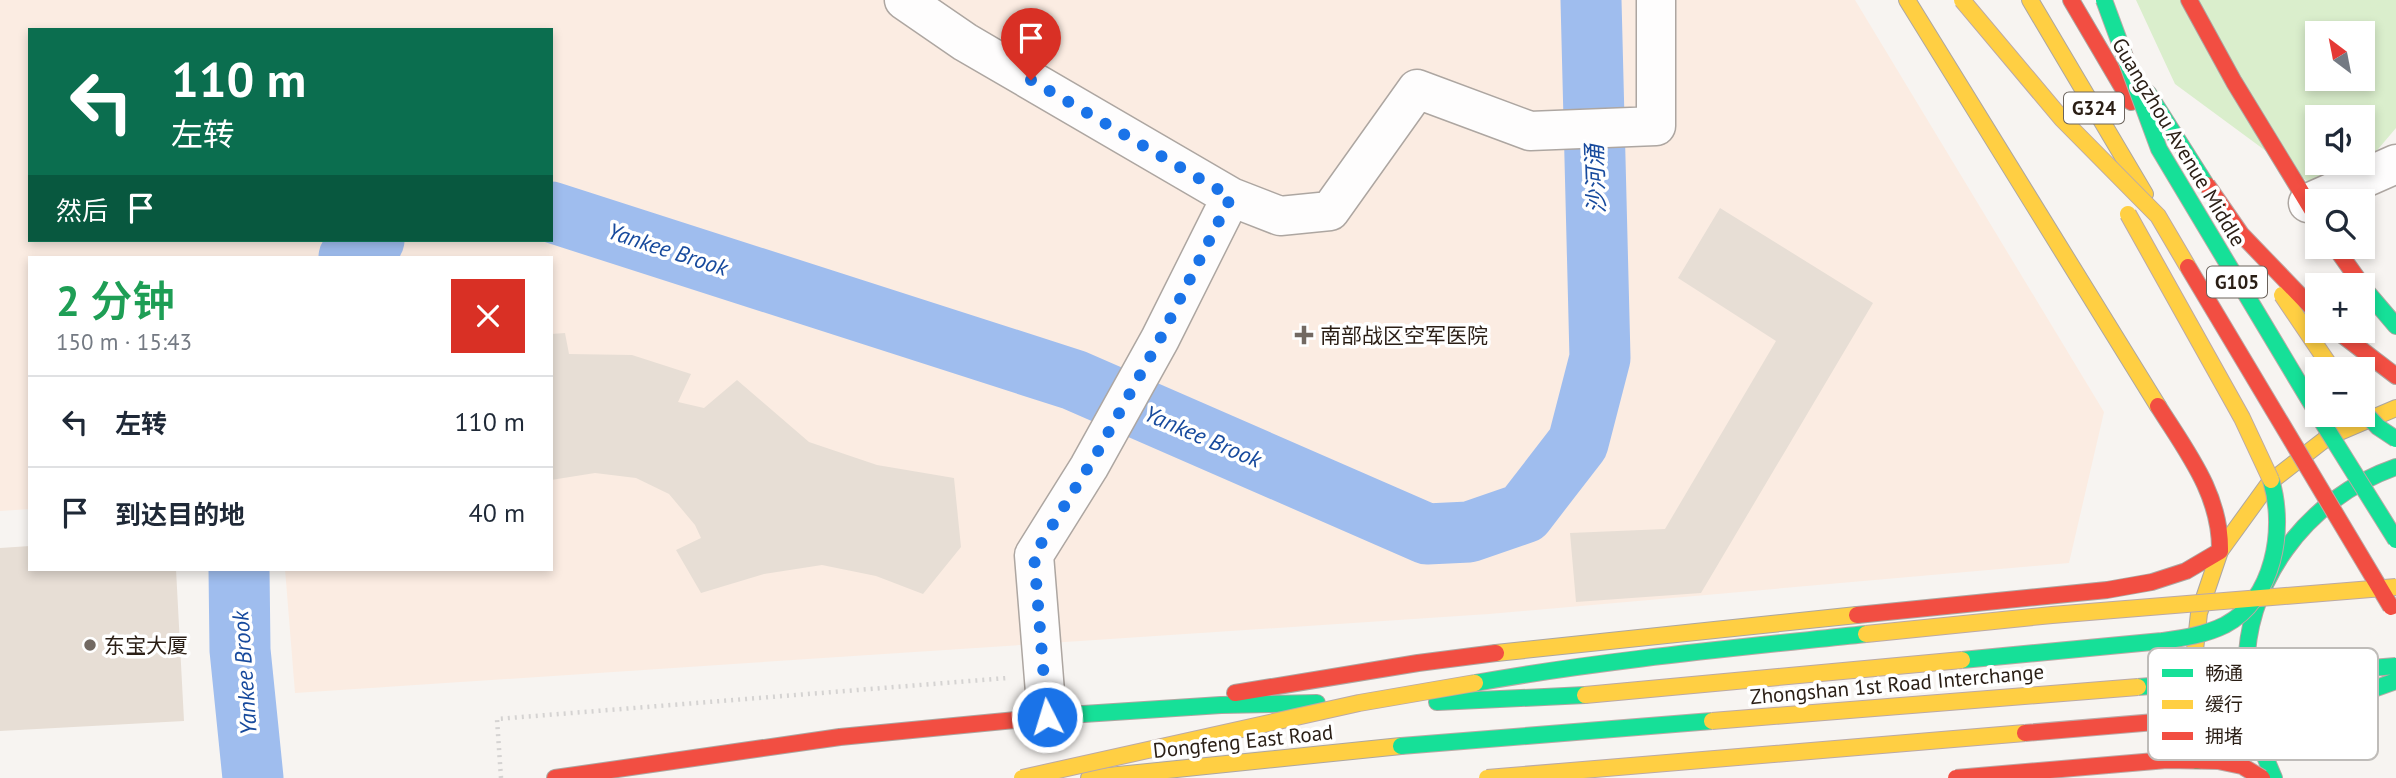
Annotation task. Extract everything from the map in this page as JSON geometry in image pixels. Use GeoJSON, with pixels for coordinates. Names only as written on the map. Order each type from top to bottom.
{"type":"FeatureCollection","features":[{"type":"Feature","properties":{"kind":"main road"},"geometry":{"type":"LineString","coordinates":[[1907,0],[2198,470],[2219,514],[2220,551]]}},
{"type":"Feature","properties":{"kind":"main road","name":"G105"},"geometry":{"type":"LineString","coordinates":[[1962,0],[2062,119],[2158,216],[2396,614]]}},
{"type":"Feature","properties":{"kind":"main road","name":"G324"},"geometry":{"type":"LineString","coordinates":[[2030,0],[2158,216]]}},
{"type":"Feature","properties":{"kind":"main road","name":"Guangzhou Avenue Middle"},"geometry":{"type":"LineString","coordinates":[[2071,0],[2305,393]]}},
{"type":"Feature","properties":{"kind":"main road"},"geometry":{"type":"LineString","coordinates":[[2091,0],[2205,183],[2324,357]]}},
{"type":"Feature","properties":{"kind":"main road","name":"G105"},"geometry":{"type":"LineString","coordinates":[[2104,0],[2160,149]]}},
{"type":"Feature","properties":{"kind":"main road"},"geometry":{"type":"LineString","coordinates":[[2189,0],[2234,82],[2305,199]]}},
{"type":"Feature","properties":{"kind":"main road"},"geometry":{"type":"LineString","coordinates":[[2052,83],[2250,433],[2274,492],[2277,518],[2275,544],[2247,648]]}},
{"type":"Feature","properties":{"kind":"main road"},"geometry":{"type":"LineString","coordinates":[[2241,234],[2305,301]]}},
{"type":"Feature","properties":{"kind":"main road"},"geometry":{"type":"LineString","coordinates":[[2375,301],[2396,326]]}},
{"type":"Feature","properties":{"kind":"main road"},"geometry":{"type":"LineString","coordinates":[[2353,343],[2396,376]]}},
{"type":"Feature","properties":{"kind":"main road"},"geometry":{"type":"LineString","coordinates":[[2195,648],[2199,612],[2220,551],[2270,482],[2328,437],[2396,408]]}},
{"type":"Feature","properties":{"kind":"main road"},"geometry":{"type":"LineString","coordinates":[[2375,424],[2396,439]]}},
{"type":"Feature","properties":{"kind":"main road","name":"Guangzhou Avenue Middle"},"geometry":{"type":"LineString","coordinates":[[2326,427],[2396,540]]}},
{"type":"Feature","properties":{"kind":"main road"},"geometry":{"type":"LineString","coordinates":[[555,778],[771,746],[1128,710],[1485,700],[1591,707],[2167,640],[2219,627],[2239,617],[2262,589],[2284,550],[2313,516],[2350,488],[2396,467]]}},
{"type":"Feature","properties":{"kind":"main road"},"geometry":{"type":"LineString","coordinates":[[1128,710],[1418,663],[1547,646],[2107,590],[2152,582],[2186,571],[2220,551]]}},
{"type":"Feature","properties":{"kind":"main road"},"geometry":{"type":"LineString","coordinates":[[1022,778],[1359,703],[1544,671],[1684,653],[2052,615],[2396,587]]}},
{"type":"Feature","properties":{"kind":"main road","name":"Zhongshan 1st Road Interchange"},"geometry":{"type":"LineString","coordinates":[[2378,667],[2396,666]]}},
{"type":"Feature","properties":{"kind":"main road"},"geometry":{"type":"LineString","coordinates":[[2378,687],[2396,681]]}},
{"type":"Feature","properties":{"kind":"main road","name":"Zhongshan 1st Road Interchange"},"geometry":{"type":"LineString","coordinates":[[1401,746],[2148,686]]}},
{"type":"Feature","properties":{"kind":"main road"},"geometry":{"type":"LineString","coordinates":[[2378,702],[2383,702]]}},
{"type":"Feature","properties":{"kind":"main road"},"geometry":{"type":"LineString","coordinates":[[1590,778],[1600,761],[1600,731],[1591,707]]}},
{"type":"Feature","properties":{"kind":"main road"},"geometry":{"type":"LineString","coordinates":[[1487,778],[2148,722]]}},
{"type":"Feature","properties":{"kind":"main road","name":"Dongfeng East Road"},"geometry":{"type":"LineString","coordinates":[[1089,778],[1401,746]]}},
{"type":"Feature","properties":{"kind":"main road"},"geometry":{"type":"LineString","coordinates":[[1956,778],[2167,760],[2218,761],[2242,766],[2262,778]]}},
{"type":"Feature","properties":{"kind":"main road"},"geometry":{"type":"LineString","coordinates":[[2163,778],[2200,760]]}},
{"type":"Feature","properties":{"kind":"main road"},"geometry":{"type":"LineString","coordinates":[[2204,760],[2213,778]]}},
{"type":"Feature","properties":{"kind":"main road"},"geometry":{"type":"LineString","coordinates":[[2266,760],[2274,778]]}},
{"type":"Feature","properties":{"kind":"street"},"geometry":{"type":"LineString","coordinates":[[904,0],[965,42],[1231,197],[1280,216],[1330,211],[1417,89],[1530,131],[1656,126],[1656,0]]}},
{"type":"Feature","properties":{"kind":"street"},"geometry":{"type":"LineString","coordinates":[[2351,189],[2396,164]]}},
{"type":"Feature","properties":{"kind":"street"},"geometry":{"type":"LineString","coordinates":[[1047,717],[1034,555],[1105,438],[1143,369],[1231,197]]}},
{"type":"Feature","properties":{"kind":"path"},"geometry":{"type":"LineString","coordinates":[[501,778],[497,719],[1043,675]]}},
{"type":"Feature","properties":{"kind":"shaded area","name":"南部战区空军医院"},"geometry":{"type":"Polygon","coordinates":[[[0,0],[1855,0],[2104,412],[2069,563],[1489,614],[295,693],[285,571],[553,571],[553,256],[28,256],[28,509],[0,511],[0,0]]]}},
{"type":"Feature","properties":{"kind":"green space"},"geometry":{"type":"Polygon","coordinates":[[[2136,0],[2396,0],[2396,128],[2375,153],[2375,105],[2305,105],[2305,175],[2356,175],[2344,189],[2318,189],[2175,84],[2136,0]]]}},
{"type":"Feature","properties":{"kind":"building"},"geometry":{"type":"Polygon","coordinates":[[[1720,208],[1873,303],[1701,593],[1576,602],[1570,533],[1665,529],[1776,341],[1678,278],[1720,208]]]}},
{"type":"Feature","properties":{"kind":"building"},"geometry":{"type":"Polygon","coordinates":[[[565,333],[569,354],[632,355],[691,374],[678,402],[704,408],[737,380],[809,442],[877,465],[954,478],[961,547],[923,594],[876,576],[822,565],[764,574],[701,593],[676,550],[701,538],[695,525],[669,494],[636,478],[595,473],[553,480],[553,334],[565,333]]]}},
{"type":"Feature","properties":{"kind":"building","name":"东宝大厦"},"geometry":{"type":"Polygon","coordinates":[[[28,546],[28,571],[176,571],[184,721],[0,731],[0,548],[28,546]]]}},
{"type":"Feature","properties":{"kind":"waterway","name":"Yankee Brook"},"geometry":{"type":"LineString","coordinates":[[553,213],[1074,380],[1427,534],[1469,532],[1524,513],[1578,443],[1600,358],[1591,0]]}},
{"type":"Feature","properties":{"kind":"waterway","name":"Yankee Brook"},"geometry":{"type":"LineString","coordinates":[[350,256],[371,242]]}},
{"type":"Feature","properties":{"kind":"waterway","name":"Yankee Brook"},"geometry":{"type":"LineString","coordinates":[[239,571],[240,650],[253,778]]}},
{"type":"Feature","properties":{"kind":"traffic: fast"},"geometry":{"type":"LineString","coordinates":[[2104,0],[2159,149],[2305,393]]}},
{"type":"Feature","properties":{"kind":"traffic: fast"},"geometry":{"type":"LineString","coordinates":[[2148,93],[2205,183]]}},
{"type":"Feature","properties":{"kind":"traffic: fast"},"geometry":{"type":"LineString","coordinates":[[2375,301],[2396,326]]}},
{"type":"Feature","properties":{"kind":"traffic: fast"},"geometry":{"type":"LineString","coordinates":[[2375,424],[2396,439]]}},
{"type":"Feature","properties":{"kind":"traffic: fast"},"geometry":{"type":"LineString","coordinates":[[2325,427],[2396,540]]}},
{"type":"Feature","properties":{"kind":"traffic: fast"},"geometry":{"type":"LineString","coordinates":[[2248,648],[2255,611],[2268,579],[2286,549],[2308,523],[2335,500],[2364,481],[2396,467]]}},
{"type":"Feature","properties":{"kind":"traffic: fast"},"geometry":{"type":"LineString","coordinates":[[1962,660],[2162,641],[2202,634],[2225,625],[2242,613],[2255,598],[2272,561],[2277,520],[2271,480]]}},
{"type":"Feature","properties":{"kind":"traffic: fast"},"geometry":{"type":"LineString","coordinates":[[1475,683],[1621,661],[1866,634]]}},
{"type":"Feature","properties":{"kind":"traffic: fast"},"geometry":{"type":"LineString","coordinates":[[2378,667],[2396,666]]}},
{"type":"Feature","properties":{"kind":"traffic: fast"},"geometry":{"type":"LineString","coordinates":[[2378,687],[2396,681]]}},
{"type":"Feature","properties":{"kind":"traffic: fast"},"geometry":{"type":"LineString","coordinates":[[2138,687],[2148,686]]}},
{"type":"Feature","properties":{"kind":"traffic: fast"},"geometry":{"type":"LineString","coordinates":[[1437,702],[1585,695]]}},
{"type":"Feature","properties":{"kind":"traffic: fast"},"geometry":{"type":"LineString","coordinates":[[1068,715],[1221,705],[1317,703]]}},
{"type":"Feature","properties":{"kind":"traffic: fast"},"geometry":{"type":"LineString","coordinates":[[1401,746],[1712,721]]}},
{"type":"Feature","properties":{"kind":"traffic: fast"},"geometry":{"type":"LineString","coordinates":[[2266,760],[2274,778]]}},
{"type":"Feature","properties":{"kind":"traffic: slow"},"geometry":{"type":"LineString","coordinates":[[1907,0],[2158,406]]}},
{"type":"Feature","properties":{"kind":"traffic: slow"},"geometry":{"type":"LineString","coordinates":[[1962,0],[2062,119],[2158,216],[2188,267]]}},
{"type":"Feature","properties":{"kind":"traffic: slow"},"geometry":{"type":"LineString","coordinates":[[2030,0],[2145,194]]}},
{"type":"Feature","properties":{"kind":"traffic: slow"},"geometry":{"type":"LineString","coordinates":[[2128,214],[2242,418],[2271,480]]}},
{"type":"Feature","properties":{"kind":"traffic: slow"},"geometry":{"type":"LineString","coordinates":[[2282,295],[2324,357]]}},
{"type":"Feature","properties":{"kind":"traffic: slow"},"geometry":{"type":"LineString","coordinates":[[2195,648],[2199,613],[2220,551],[2270,482],[2328,437],[2396,408]]}},
{"type":"Feature","properties":{"kind":"traffic: slow"},"geometry":{"type":"LineString","coordinates":[[1866,634],[2052,615],[2396,587]]}},
{"type":"Feature","properties":{"kind":"traffic: slow"},"geometry":{"type":"LineString","coordinates":[[1496,653],[1857,615]]}},
{"type":"Feature","properties":{"kind":"traffic: slow"},"geometry":{"type":"LineString","coordinates":[[1585,695],[1962,660]]}},
{"type":"Feature","properties":{"kind":"traffic: slow"},"geometry":{"type":"LineString","coordinates":[[1022,778],[1359,703],[1475,683]]}},
{"type":"Feature","properties":{"kind":"traffic: slow"},"geometry":{"type":"LineString","coordinates":[[1712,721],[2138,687]]}},
{"type":"Feature","properties":{"kind":"traffic: slow"},"geometry":{"type":"LineString","coordinates":[[1487,778],[2025,733]]}},
{"type":"Feature","properties":{"kind":"traffic: slow"},"geometry":{"type":"LineString","coordinates":[[1089,778],[1401,746]]}},
{"type":"Feature","properties":{"kind":"traffic: jam"},"geometry":{"type":"LineString","coordinates":[[2071,0],[2131,102]]}},
{"type":"Feature","properties":{"kind":"traffic: jam"},"geometry":{"type":"LineString","coordinates":[[2189,0],[2234,82],[2305,198]]}},
{"type":"Feature","properties":{"kind":"traffic: jam"},"geometry":{"type":"LineString","coordinates":[[2207,185],[2241,234],[2305,301]]}},
{"type":"Feature","properties":{"kind":"traffic: jam"},"geometry":{"type":"LineString","coordinates":[[2344,259],[2353,273]]}},
{"type":"Feature","properties":{"kind":"traffic: jam"},"geometry":{"type":"LineString","coordinates":[[2188,267],[2391,607]]}},
{"type":"Feature","properties":{"kind":"traffic: jam"},"geometry":{"type":"LineString","coordinates":[[2353,343],[2396,376]]}},
{"type":"Feature","properties":{"kind":"traffic: jam"},"geometry":{"type":"LineString","coordinates":[[2158,406],[2191,457],[2208,493],[2215,511],[2220,551]]}},
{"type":"Feature","properties":{"kind":"traffic: jam"},"geometry":{"type":"LineString","coordinates":[[1857,615],[2107,590],[2152,582],[2186,571],[2220,551]]}},
{"type":"Feature","properties":{"kind":"traffic: jam"},"geometry":{"type":"LineString","coordinates":[[1235,693],[1496,653]]}},
{"type":"Feature","properties":{"kind":"traffic: jam"},"geometry":{"type":"LineString","coordinates":[[555,778],[840,737],[1068,715]]}},
{"type":"Feature","properties":{"kind":"traffic: jam"},"geometry":{"type":"LineString","coordinates":[[2025,733],[2148,723]]}},
{"type":"Feature","properties":{"kind":"traffic: jam"},"geometry":{"type":"LineString","coordinates":[[1956,778],[2167,760],[2218,761],[2242,766],[2262,778]]}},
{"type":"Feature","properties":{"kind":"place","name":"南部战区空军医院"},"geometry":{"type":"Point","coordinates":[1304,335]}},
{"type":"Feature","properties":{"kind":"place","name":"东宝大厦"},"geometry":{"type":"Point","coordinates":[90,645]}},
{"type":"Feature","properties":{"kind":"route"},"geometry":{"type":"LineString","coordinates":[[1031,80],[1231,197],[1160,339],[1089,467],[1034,555],[1047,717]]}},
{"type":"Feature","properties":{"kind":"water label","name":"沙河涌"},"geometry":{"type":"Point","coordinates":[1595,179]}}]}
